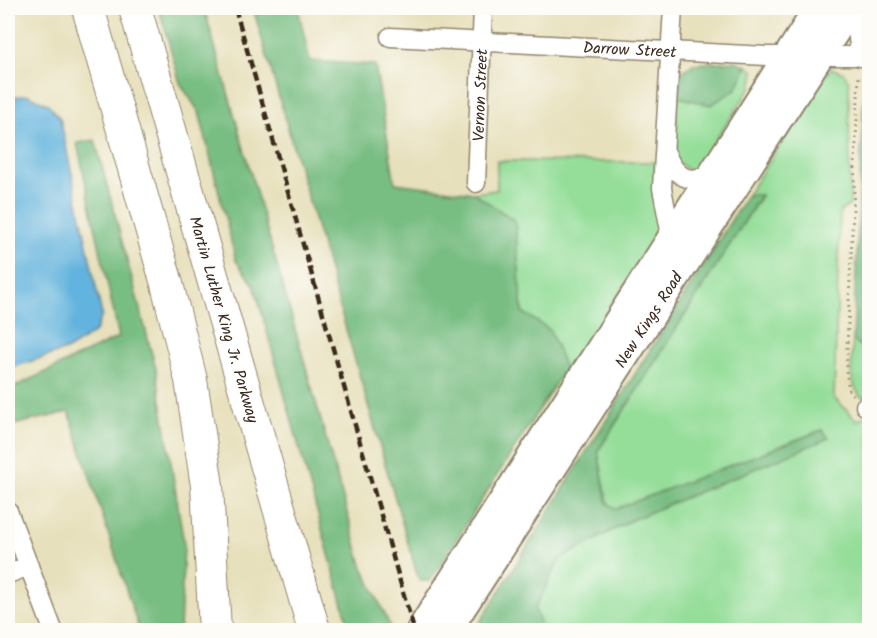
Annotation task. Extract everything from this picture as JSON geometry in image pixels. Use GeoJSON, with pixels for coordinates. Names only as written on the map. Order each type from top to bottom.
{"type":"FeatureCollection","features":[{"type":"Feature","properties":{"kind":"highway"},"geometry":{"type":"LineString","coordinates":[[88,8],[167,284],[191,380],[208,496],[215,630]]}},
{"type":"Feature","properties":{"kind":"highway","name":"Martin Luther King Jr. Parkway"},"geometry":{"type":"LineString","coordinates":[[135,8],[314,630]]}},
{"type":"Feature","properties":{"kind":"main road","name":"New Kings Road"},"geometry":{"type":"LineString","coordinates":[[447,630],[471,573],[671,236],[819,8]]}},
{"type":"Feature","properties":{"kind":"main road","name":"New Kings Road"},"geometry":{"type":"LineString","coordinates":[[421,630],[471,573],[850,8]]}},
{"type":"Feature","properties":{"kind":"street","name":"Vernon Street"},"geometry":{"type":"LineString","coordinates":[[476,183],[483,8]]}},
{"type":"Feature","properties":{"kind":"street"},"geometry":{"type":"LineString","coordinates":[[671,236],[662,188],[666,153],[673,8]]}},
{"type":"Feature","properties":{"kind":"street"},"geometry":{"type":"LineString","coordinates":[[855,8],[865,56]]}},
{"type":"Feature","properties":{"kind":"street","name":"Darrow Street"},"geometry":{"type":"LineString","coordinates":[[390,37],[787,56],[865,56]]}},
{"type":"Feature","properties":{"kind":"street"},"geometry":{"type":"LineString","coordinates":[[666,153],[678,174],[688,180],[700,179],[711,173]]}},
{"type":"Feature","properties":{"kind":"street"},"geometry":{"type":"LineString","coordinates":[[8,511],[53,630]]}},
{"type":"Feature","properties":{"kind":"street"},"geometry":{"type":"LineString","coordinates":[[8,574],[28,566]]}},
{"type":"Feature","properties":{"kind":"path"},"geometry":{"type":"LineString","coordinates":[[865,56],[846,370],[849,390],[856,400],[867,405]]}},
{"type":"Feature","properties":{"kind":"green space"},"geometry":{"type":"Polygon","coordinates":[[[159,8],[204,8],[362,565],[392,630],[350,630],[254,285],[236,261],[199,112],[180,83],[159,8]]]}},
{"type":"Feature","properties":{"kind":"green space"},"geometry":{"type":"Polygon","coordinates":[[[253,8],[298,8],[310,61],[375,65],[395,183],[474,193],[515,221],[522,312],[550,330],[565,369],[430,581],[419,581],[253,8]]]}},
{"type":"Feature","properties":{"kind":"green space"},"geometry":{"type":"Polygon","coordinates":[[[735,61],[747,66],[736,89],[711,105],[678,97],[681,73],[693,64],[735,61]]]}},
{"type":"Feature","properties":{"kind":"green space"},"geometry":{"type":"Polygon","coordinates":[[[747,66],[754,71],[751,87],[699,165],[690,172],[675,159],[678,97],[711,105],[736,89],[747,66]]]}},
{"type":"Feature","properties":{"kind":"green space"},"geometry":{"type":"Polygon","coordinates":[[[831,68],[844,73],[849,82],[850,205],[840,211],[834,398],[857,420],[869,415],[869,630],[543,630],[534,610],[559,560],[631,520],[828,438],[822,430],[616,509],[608,503],[598,451],[761,196],[747,195],[831,68]]]}},
{"type":"Feature","properties":{"kind":"green space"},"geometry":{"type":"Polygon","coordinates":[[[869,72],[870,280],[862,348],[853,339],[865,74],[869,72]]]}},
{"type":"Feature","properties":{"kind":"green space"},"geometry":{"type":"Polygon","coordinates":[[[95,140],[156,369],[184,544],[180,630],[132,630],[138,626],[69,412],[8,426],[8,390],[119,337],[77,143],[95,140]]]}},
{"type":"Feature","properties":{"kind":"green space"},"geometry":{"type":"Polygon","coordinates":[[[497,161],[656,162],[653,197],[659,221],[654,238],[576,364],[565,369],[550,330],[522,312],[515,221],[474,193],[497,190],[497,161]]]}},
{"type":"Feature","properties":{"kind":"green space"},"geometry":{"type":"Polygon","coordinates":[[[747,195],[761,195],[598,451],[607,503],[616,509],[822,430],[829,438],[631,520],[559,560],[535,609],[543,630],[475,630],[747,195]]]}},
{"type":"Feature","properties":{"kind":"green space"},"geometry":{"type":"Polygon","coordinates":[[[868,280],[869,397],[861,397],[854,384],[851,370],[853,339],[861,347],[868,280]]]}},
{"type":"Feature","properties":{"kind":"water"},"geometry":{"type":"Polygon","coordinates":[[[28,95],[48,104],[60,118],[102,315],[95,332],[69,349],[8,369],[8,98],[28,95]]]}},
{"type":"Feature","properties":{"kind":"railway"},"geometry":{"type":"LineString","coordinates":[[235,8],[414,630]]}}]}
